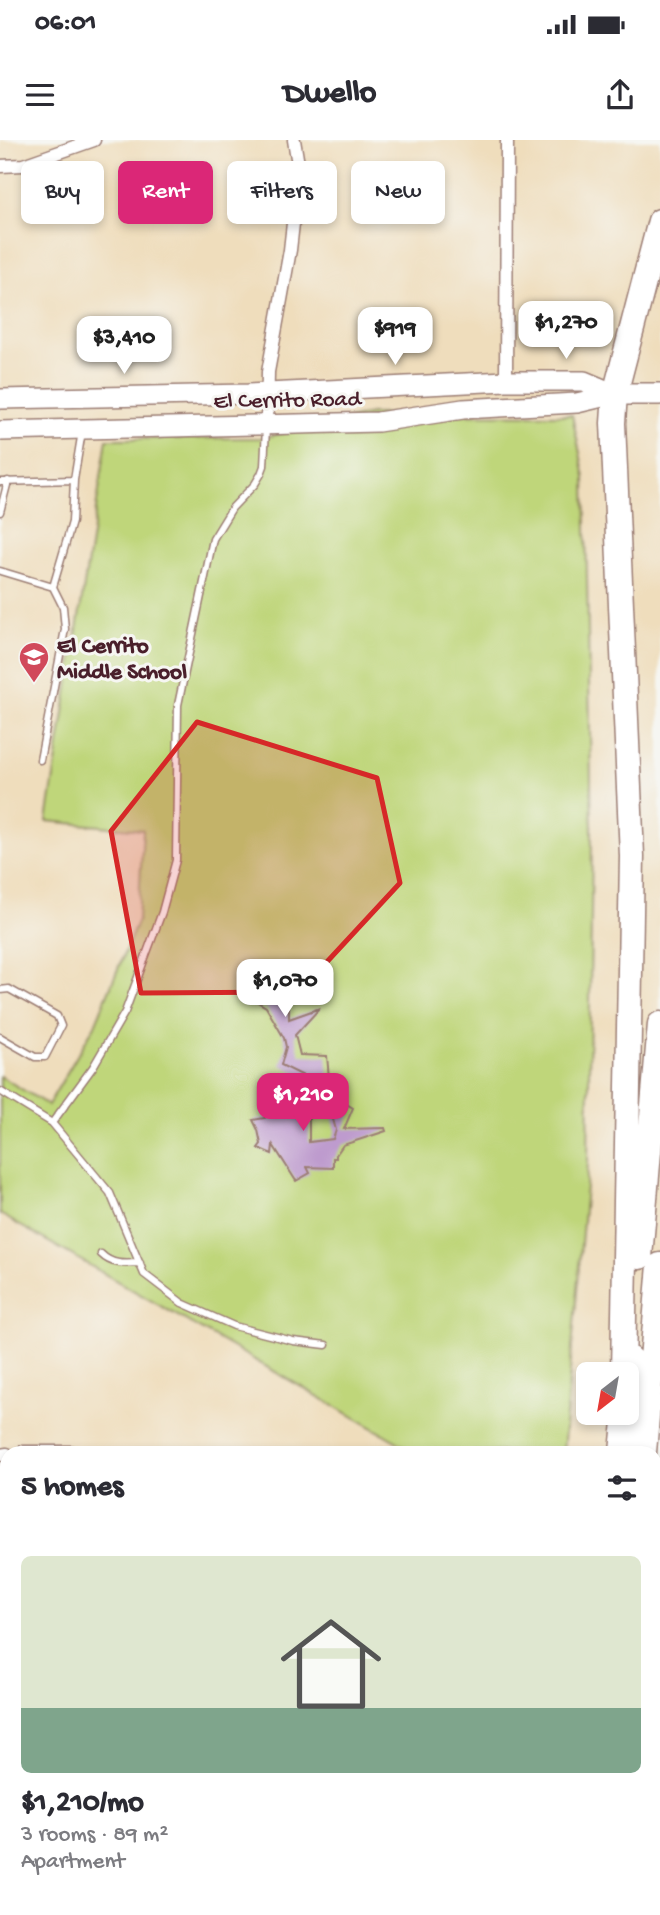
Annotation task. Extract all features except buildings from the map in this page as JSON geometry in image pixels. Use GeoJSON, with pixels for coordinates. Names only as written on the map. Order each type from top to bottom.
{"type":"FeatureCollection","features":[{"type":"Feature","properties":{"kind":"highway"},"geometry":{"type":"LineString","coordinates":[[623,1362],[632,856],[613,423],[615,394],[660,221]]}},
{"type":"Feature","properties":{"kind":"highway"},"geometry":{"type":"LineString","coordinates":[[630,1362],[660,1024]]}},
{"type":"Feature","properties":{"kind":"highway"},"geometry":{"type":"LineString","coordinates":[[645,1446],[660,1265]]}},
{"type":"Feature","properties":{"kind":"highway"},"geometry":{"type":"LineString","coordinates":[[622,1446],[623,1425]]}},
{"type":"Feature","properties":{"kind":"main road","name":"El Cerrito Road"},"geometry":{"type":"LineString","coordinates":[[0,399],[267,393],[506,381],[584,381],[615,394]]}},
{"type":"Feature","properties":{"kind":"main road","name":"El Cerrito Road"},"geometry":{"type":"LineString","coordinates":[[0,431],[378,422],[463,409],[577,403],[615,394],[660,394]]}},
{"type":"Feature","properties":{"kind":"street"},"geometry":{"type":"LineString","coordinates":[[0,166],[23,165],[94,140]]}},
{"type":"Feature","properties":{"kind":"street"},"geometry":{"type":"LineString","coordinates":[[267,426],[269,366],[290,250],[299,170],[293,140]]}},
{"type":"Feature","properties":{"kind":"street"},"geometry":{"type":"LineString","coordinates":[[506,381],[507,140]]}},
{"type":"Feature","properties":{"kind":"lane"},"geometry":{"type":"LineString","coordinates":[[52,1123],[93,1067],[125,1012],[162,912],[176,860],[178,705],[210,550],[213,539],[232,508],[261,474],[267,426]]}},
{"type":"Feature","properties":{"kind":"lane"},"geometry":{"type":"LineString","coordinates":[[40,760],[65,629],[63,607],[53,587],[72,522],[74,480],[82,429]]}},
{"type":"Feature","properties":{"kind":"lane"},"geometry":{"type":"LineString","coordinates":[[0,482],[74,480]]}},
{"type":"Feature","properties":{"kind":"lane"},"geometry":{"type":"LineString","coordinates":[[0,512],[9,481]]}},
{"type":"Feature","properties":{"kind":"lane"},"geometry":{"type":"LineString","coordinates":[[0,571],[53,587]]}},
{"type":"Feature","properties":{"kind":"lane"},"geometry":{"type":"LineString","coordinates":[[0,990],[9,989],[57,1016],[61,1026],[45,1057],[35,1057],[0,1037]]}},
{"type":"Feature","properties":{"kind":"lane"},"geometry":{"type":"LineString","coordinates":[[0,1091],[52,1123],[110,1192],[145,1274],[182,1303],[234,1326],[293,1341],[326,1345]]}},
{"type":"Feature","properties":{"kind":"lane"},"geometry":{"type":"LineString","coordinates":[[101,1254],[108,1261],[119,1264],[140,1263]]}},
{"type":"Feature","properties":{"kind":"highlighted area"},"geometry":{"type":"Polygon","coordinates":[[[197,722],[377,778],[400,883],[299,992],[141,993],[111,831],[197,722]]]}},
{"type":"Feature","properties":{"kind":"green space"},"geometry":{"type":"Polygon","coordinates":[[[371,414],[572,415],[585,477],[592,833],[588,1163],[564,1446],[405,1446],[0,1214],[0,1076],[48,1105],[95,1025],[138,920],[143,830],[47,821],[107,439],[261,438],[371,414]]]}},
{"type":"Feature","properties":{"kind":"place","name":"El Cerrito Middle School"},"geometry":{"type":"Point","coordinates":[34,684]}}]}
